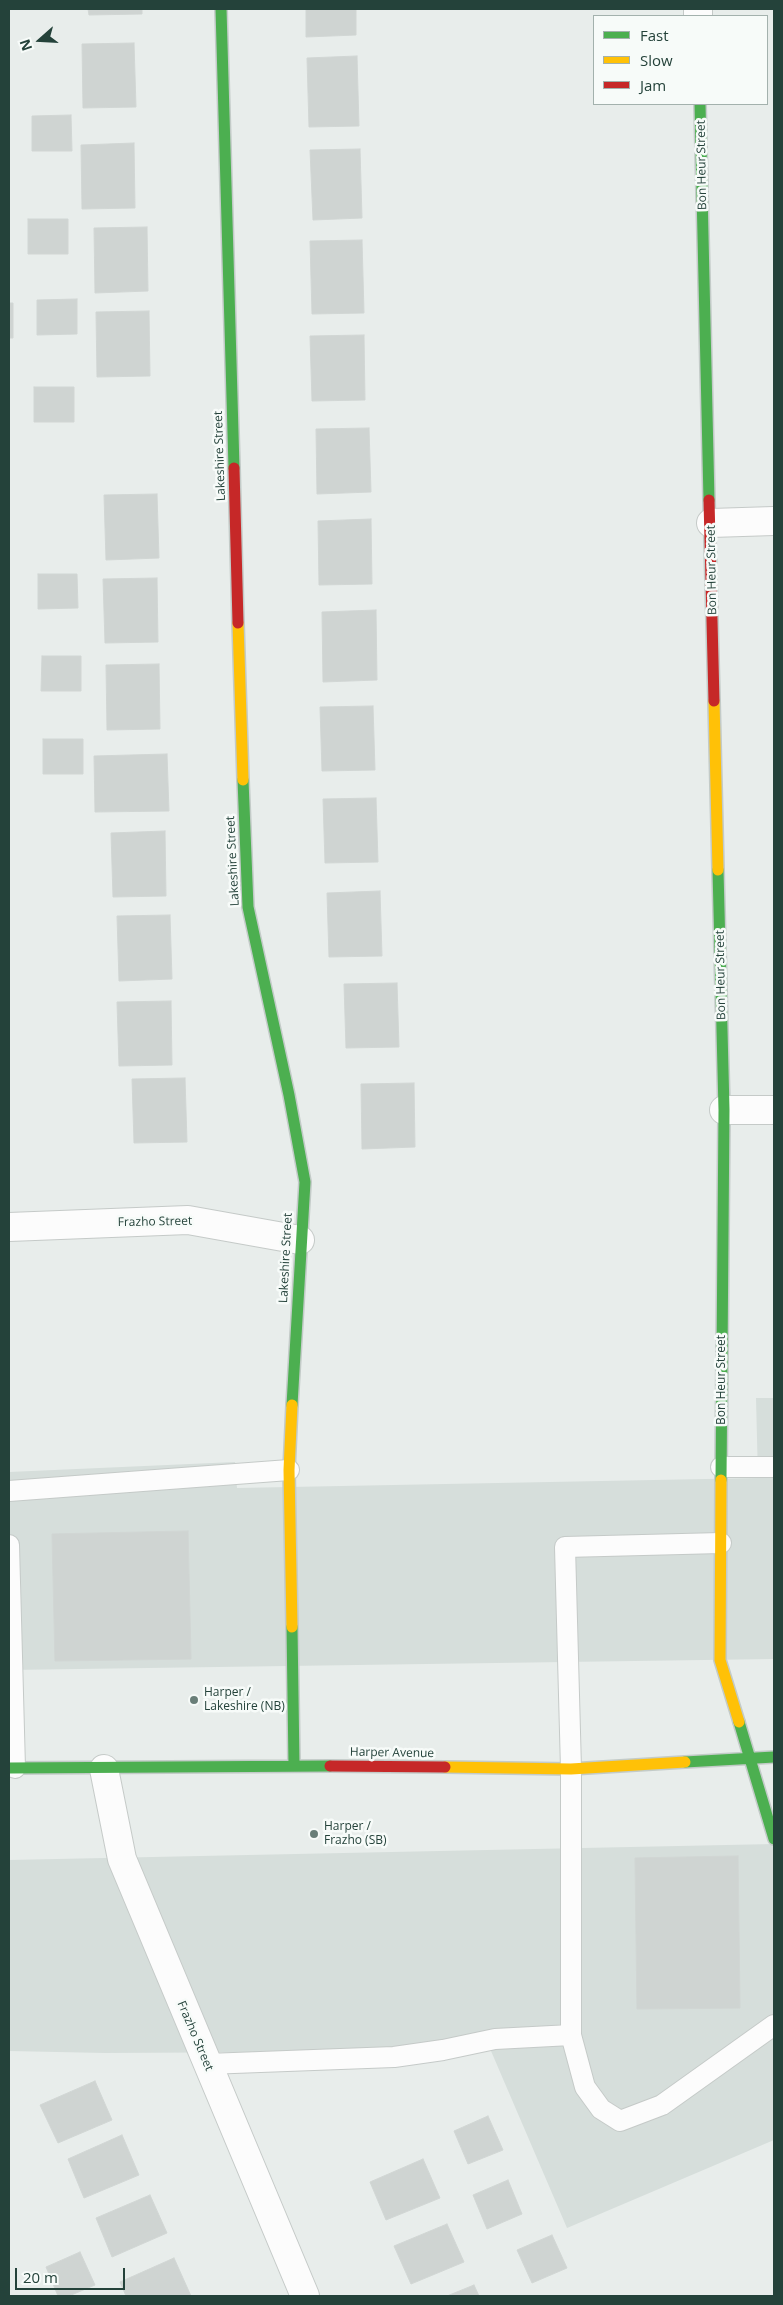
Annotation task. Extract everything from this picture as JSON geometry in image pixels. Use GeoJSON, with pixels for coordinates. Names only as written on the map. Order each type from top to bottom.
{"type":"FeatureCollection","features":[{"type":"Feature","properties":{"kind":"street","name":"Lakeshire Street"},"geometry":{"type":"LineString","coordinates":[[221,9],[241,742],[248,907],[289,1095],[305,1182],[300,1240],[289,1470],[294,1766]]}},
{"type":"Feature","properties":{"kind":"street","name":"Bon Heur Street"},"geometry":{"type":"LineString","coordinates":[[700,105],[724,1110],[720,1660],[774,1838]]}},
{"type":"Feature","properties":{"kind":"street"},"geometry":{"type":"LineString","coordinates":[[711,523],[774,521]]}},
{"type":"Feature","properties":{"kind":"street"},"geometry":{"type":"LineString","coordinates":[[724,1110],[774,1110]]}},
{"type":"Feature","properties":{"kind":"street","name":"Frazho Street"},"geometry":{"type":"LineString","coordinates":[[9,1227],[188,1220],[300,1240]]}},
{"type":"Feature","properties":{"kind":"street","name":"Harper Avenue"},"geometry":{"type":"LineString","coordinates":[[12,1768],[104,1769],[294,1766],[571,1769],[774,1757]]}},
{"type":"Feature","properties":{"kind":"street","name":"Frazho Street"},"geometry":{"type":"LineString","coordinates":[[104,1769],[122,1859],[306,2296]]}},
{"type":"Feature","properties":{"kind":"lane"},"geometry":{"type":"LineString","coordinates":[[721,1467],[774,1467]]}},
{"type":"Feature","properties":{"kind":"lane"},"geometry":{"type":"LineString","coordinates":[[9,1491],[289,1470]]}},
{"type":"Feature","properties":{"kind":"lane"},"geometry":{"type":"LineString","coordinates":[[721,1543],[565,1546],[571,1769],[571,2035],[585,2087],[601,2109],[620,2120],[662,2105],[774,2025]]}},
{"type":"Feature","properties":{"kind":"lane"},"geometry":{"type":"LineString","coordinates":[[9,1545],[12,1768]]}},
{"type":"Feature","properties":{"kind":"lane"},"geometry":{"type":"LineString","coordinates":[[207,2064],[394,2057],[443,2050],[495,2039],[571,2035]]}},
{"type":"Feature","properties":{"kind":"shaded area"},"geometry":{"type":"Polygon","coordinates":[[[756,1398],[774,1398],[774,1659],[9,1670],[9,1472],[235,1462],[237,1488],[758,1478],[756,1398]]]}},
{"type":"Feature","properties":{"kind":"shaded area"},"geometry":{"type":"Polygon","coordinates":[[[774,1844],[774,2140],[567,2228],[491,2051],[105,2053],[9,2051],[9,1860],[774,1844]]]}},
{"type":"Feature","properties":{"kind":"building"},"geometry":{"type":"Polygon","coordinates":[[[88,9],[142,9],[142,14],[89,15],[88,9]]]}},
{"type":"Feature","properties":{"kind":"building"},"geometry":{"type":"Polygon","coordinates":[[[306,9],[356,9],[356,35],[306,37],[306,9]]]}},
{"type":"Feature","properties":{"kind":"building"},"geometry":{"type":"Polygon","coordinates":[[[134,43],[136,107],[83,108],[82,44],[134,43]]]}},
{"type":"Feature","properties":{"kind":"building"},"geometry":{"type":"Polygon","coordinates":[[[357,56],[359,126],[309,127],[307,58],[357,56]]]}},
{"type":"Feature","properties":{"kind":"building"},"geometry":{"type":"Polygon","coordinates":[[[71,115],[72,151],[32,151],[32,116],[71,115]]]}},
{"type":"Feature","properties":{"kind":"building"},"geometry":{"type":"Polygon","coordinates":[[[134,143],[135,208],[82,209],[81,145],[134,143]]]}},
{"type":"Feature","properties":{"kind":"building"},"geometry":{"type":"Polygon","coordinates":[[[360,149],[362,218],[313,220],[310,150],[360,149]]]}},
{"type":"Feature","properties":{"kind":"building"},"geometry":{"type":"Polygon","coordinates":[[[28,219],[68,219],[68,254],[28,254],[28,219]]]}},
{"type":"Feature","properties":{"kind":"building"},"geometry":{"type":"Polygon","coordinates":[[[147,227],[148,291],[95,293],[94,228],[147,227]]]}},
{"type":"Feature","properties":{"kind":"building"},"geometry":{"type":"Polygon","coordinates":[[[362,240],[364,313],[312,314],[310,241],[362,240]]]}},
{"type":"Feature","properties":{"kind":"building"},"geometry":{"type":"Polygon","coordinates":[[[77,299],[77,334],[37,335],[37,300],[77,299]]]}},
{"type":"Feature","properties":{"kind":"building"},"geometry":{"type":"Polygon","coordinates":[[[9,303],[13,303],[13,338],[9,338],[9,303]]]}},
{"type":"Feature","properties":{"kind":"building"},"geometry":{"type":"Polygon","coordinates":[[[149,311],[150,376],[97,377],[96,312],[149,311]]]}},
{"type":"Feature","properties":{"kind":"building"},"geometry":{"type":"Polygon","coordinates":[[[364,335],[365,400],[312,401],[310,336],[364,335]]]}},
{"type":"Feature","properties":{"kind":"building"},"geometry":{"type":"Polygon","coordinates":[[[34,387],[74,387],[74,422],[34,422],[34,387]]]}},
{"type":"Feature","properties":{"kind":"building"},"geometry":{"type":"Polygon","coordinates":[[[369,428],[371,492],[317,494],[316,429],[369,428]]]}},
{"type":"Feature","properties":{"kind":"building"},"geometry":{"type":"Polygon","coordinates":[[[157,494],[159,558],[106,560],[104,495],[157,494]]]}},
{"type":"Feature","properties":{"kind":"building"},"geometry":{"type":"Polygon","coordinates":[[[371,519],[372,584],[319,585],[318,521],[371,519]]]}},
{"type":"Feature","properties":{"kind":"building"},"geometry":{"type":"Polygon","coordinates":[[[38,574],[77,574],[78,608],[38,609],[38,574]]]}},
{"type":"Feature","properties":{"kind":"building"},"geometry":{"type":"Polygon","coordinates":[[[157,578],[158,642],[105,643],[103,579],[157,578]]]}},
{"type":"Feature","properties":{"kind":"building"},"geometry":{"type":"Polygon","coordinates":[[[376,610],[377,680],[323,682],[322,612],[376,610]]]}},
{"type":"Feature","properties":{"kind":"building"},"geometry":{"type":"Polygon","coordinates":[[[42,656],[81,656],[81,691],[41,691],[42,656]]]}},
{"type":"Feature","properties":{"kind":"building"},"geometry":{"type":"Polygon","coordinates":[[[159,664],[160,729],[107,730],[106,665],[159,664]]]}},
{"type":"Feature","properties":{"kind":"building"},"geometry":{"type":"Polygon","coordinates":[[[373,706],[375,770],[322,771],[320,707],[373,706]]]}},
{"type":"Feature","properties":{"kind":"building"},"geometry":{"type":"Polygon","coordinates":[[[43,739],[83,739],[83,774],[43,774],[43,739]]]}},
{"type":"Feature","properties":{"kind":"building"},"geometry":{"type":"Polygon","coordinates":[[[167,754],[169,811],[95,812],[94,756],[167,754]]]}},
{"type":"Feature","properties":{"kind":"building"},"geometry":{"type":"Polygon","coordinates":[[[376,798],[378,862],[325,863],[323,799],[376,798]]]}},
{"type":"Feature","properties":{"kind":"building"},"geometry":{"type":"Polygon","coordinates":[[[165,831],[166,896],[113,897],[111,833],[165,831]]]}},
{"type":"Feature","properties":{"kind":"building"},"geometry":{"type":"Polygon","coordinates":[[[380,891],[382,956],[329,957],[327,893],[380,891]]]}},
{"type":"Feature","properties":{"kind":"building"},"geometry":{"type":"Polygon","coordinates":[[[170,915],[172,979],[119,981],[117,916],[170,915]]]}},
{"type":"Feature","properties":{"kind":"building"},"geometry":{"type":"Polygon","coordinates":[[[397,983],[399,1047],[346,1048],[344,984],[397,983]]]}},
{"type":"Feature","properties":{"kind":"building"},"geometry":{"type":"Polygon","coordinates":[[[171,1001],[172,1065],[119,1066],[117,1002],[171,1001]]]}},
{"type":"Feature","properties":{"kind":"building"},"geometry":{"type":"Polygon","coordinates":[[[185,1078],[187,1142],[134,1143],[132,1079],[185,1078]]]}},
{"type":"Feature","properties":{"kind":"building"},"geometry":{"type":"Polygon","coordinates":[[[414,1083],[415,1147],[362,1149],[361,1084],[414,1083]]]}},
{"type":"Feature","properties":{"kind":"building"},"geometry":{"type":"Polygon","coordinates":[[[188,1531],[191,1659],[55,1661],[52,1534],[188,1531]]]}},
{"type":"Feature","properties":{"kind":"building"},"geometry":{"type":"Polygon","coordinates":[[[738,1856],[740,2008],[637,2009],[635,1858],[738,1856]]]}},
{"type":"Feature","properties":{"kind":"building"},"geometry":{"type":"Polygon","coordinates":[[[95,2081],[112,2120],[58,2143],[40,2105],[95,2081]]]}},
{"type":"Feature","properties":{"kind":"building"},"geometry":{"type":"Polygon","coordinates":[[[488,2116],[503,2150],[468,2164],[454,2131],[488,2116]]]}},
{"type":"Feature","properties":{"kind":"building"},"geometry":{"type":"Polygon","coordinates":[[[122,2135],[139,2175],[84,2198],[68,2159],[122,2135]]]}},
{"type":"Feature","properties":{"kind":"building"},"geometry":{"type":"Polygon","coordinates":[[[423,2159],[440,2198],[386,2220],[370,2182],[423,2159]]]}},
{"type":"Feature","properties":{"kind":"building"},"geometry":{"type":"Polygon","coordinates":[[[508,2180],[522,2214],[487,2229],[473,2195],[508,2180]]]}},
{"type":"Feature","properties":{"kind":"building"},"geometry":{"type":"Polygon","coordinates":[[[150,2195],[167,2233],[112,2257],[96,2218],[150,2195]]]}},
{"type":"Feature","properties":{"kind":"building"},"geometry":{"type":"Polygon","coordinates":[[[447,2224],[464,2262],[411,2284],[394,2246],[447,2224]]]}},
{"type":"Feature","properties":{"kind":"building"},"geometry":{"type":"Polygon","coordinates":[[[552,2235],[567,2268],[532,2283],[517,2250],[552,2235]]]}},
{"type":"Feature","properties":{"kind":"building"},"geometry":{"type":"Polygon","coordinates":[[[80,2252],[95,2285],[69,2296],[58,2296],[46,2267],[80,2252]]]}},
{"type":"Feature","properties":{"kind":"building"},"geometry":{"type":"Polygon","coordinates":[[[174,2258],[191,2296],[126,2296],[120,2282],[174,2258]]]}},
{"type":"Feature","properties":{"kind":"building"},"geometry":{"type":"Polygon","coordinates":[[[474,2285],[479,2296],[447,2296],[474,2285]]]}},
{"type":"Feature","properties":{"kind":"traffic: fast"},"geometry":{"type":"LineString","coordinates":[[221,9],[234,468]]}},
{"type":"Feature","properties":{"kind":"traffic: fast"},"geometry":{"type":"LineString","coordinates":[[700,105],[709,500]]}},
{"type":"Feature","properties":{"kind":"traffic: fast"},"geometry":{"type":"LineString","coordinates":[[243,780],[248,907],[289,1095],[305,1182],[292,1405]]}},
{"type":"Feature","properties":{"kind":"traffic: fast"},"geometry":{"type":"LineString","coordinates":[[718,870],[724,1110],[721,1480]]}},
{"type":"Feature","properties":{"kind":"traffic: fast"},"geometry":{"type":"LineString","coordinates":[[292,1627],[294,1765]]}},
{"type":"Feature","properties":{"kind":"traffic: fast"},"geometry":{"type":"LineString","coordinates":[[739,1722],[774,1839]]}},
{"type":"Feature","properties":{"kind":"traffic: fast"},"geometry":{"type":"LineString","coordinates":[[685,1762],[774,1757]]}},
{"type":"Feature","properties":{"kind":"traffic: fast"},"geometry":{"type":"LineString","coordinates":[[9,1768],[330,1766]]}},
{"type":"Feature","properties":{"kind":"traffic: slow"},"geometry":{"type":"LineString","coordinates":[[238,623],[243,780]]}},
{"type":"Feature","properties":{"kind":"traffic: slow"},"geometry":{"type":"LineString","coordinates":[[714,701],[718,870]]}},
{"type":"Feature","properties":{"kind":"traffic: slow"},"geometry":{"type":"LineString","coordinates":[[292,1405],[289,1470],[292,1627]]}},
{"type":"Feature","properties":{"kind":"traffic: slow"},"geometry":{"type":"LineString","coordinates":[[721,1480],[720,1660],[739,1722]]}},
{"type":"Feature","properties":{"kind":"traffic: slow"},"geometry":{"type":"LineString","coordinates":[[445,1767],[571,1769],[685,1762]]}},
{"type":"Feature","properties":{"kind":"traffic: jam"},"geometry":{"type":"LineString","coordinates":[[234,468],[238,623]]}},
{"type":"Feature","properties":{"kind":"traffic: jam"},"geometry":{"type":"LineString","coordinates":[[709,500],[714,701]]}},
{"type":"Feature","properties":{"kind":"traffic: jam"},"geometry":{"type":"LineString","coordinates":[[330,1766],[445,1767]]}},
{"type":"Feature","properties":{"kind":"place","name":"Harper / Lakeshire (NB)"},"geometry":{"type":"Point","coordinates":[194,1700]}},
{"type":"Feature","properties":{"kind":"place","name":"Harper / Frazho (SB)"},"geometry":{"type":"Point","coordinates":[314,1834]}}]}
